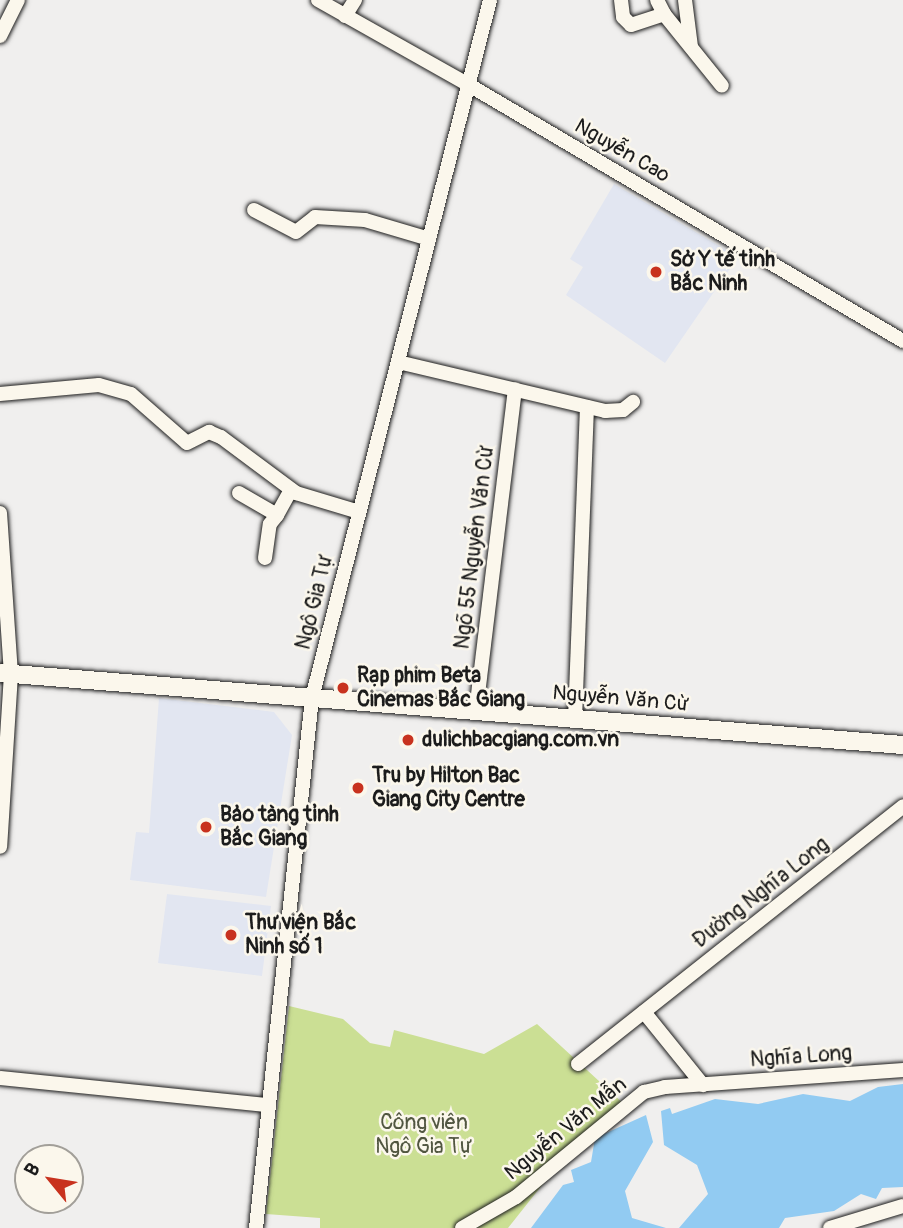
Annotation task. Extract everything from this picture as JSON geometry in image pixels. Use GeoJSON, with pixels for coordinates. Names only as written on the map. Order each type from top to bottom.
{"type":"FeatureCollection","features":[{"type":"Feature","properties":{"kind":"street"},"geometry":{"type":"LineString","coordinates":[[0,36],[18,0]]}},
{"type":"Feature","properties":{"kind":"street","name":"Nguyễn Cao"},"geometry":{"type":"LineString","coordinates":[[318,0],[468,85],[903,341]]}},
{"type":"Feature","properties":{"kind":"street"},"geometry":{"type":"LineString","coordinates":[[345,16],[355,0]]}},
{"type":"Feature","properties":{"kind":"street","name":"Ngô Gia Tự"},"geometry":{"type":"LineString","coordinates":[[256,1228],[312,698],[490,0]]}},
{"type":"Feature","properties":{"kind":"street"},"geometry":{"type":"LineString","coordinates":[[621,0],[623,17],[631,25],[664,14]]}},
{"type":"Feature","properties":{"kind":"street"},"geometry":{"type":"LineString","coordinates":[[657,0],[664,14],[722,86]]}},
{"type":"Feature","properties":{"kind":"street"},"geometry":{"type":"LineString","coordinates":[[685,0],[691,48]]}},
{"type":"Feature","properties":{"kind":"street"},"geometry":{"type":"LineString","coordinates":[[254,210],[296,232],[315,217],[365,220],[429,239]]}},
{"type":"Feature","properties":{"kind":"street"},"geometry":{"type":"LineString","coordinates":[[398,362],[587,407],[623,410],[633,402]]}},
{"type":"Feature","properties":{"kind":"street"},"geometry":{"type":"LineString","coordinates":[[0,394],[99,385],[131,394],[187,443],[209,432],[221,437],[291,490],[359,512]]}},
{"type":"Feature","properties":{"kind":"street","name":"Ngõ 55 Nguyễn Văn Cừ"},"geometry":{"type":"LineString","coordinates":[[476,711],[515,389]]}},
{"type":"Feature","properties":{"kind":"street"},"geometry":{"type":"LineString","coordinates":[[575,719],[587,407]]}},
{"type":"Feature","properties":{"kind":"street"},"geometry":{"type":"LineString","coordinates":[[265,558],[270,524],[291,490]]}},
{"type":"Feature","properties":{"kind":"street"},"geometry":{"type":"LineString","coordinates":[[239,493],[277,515]]}},
{"type":"Feature","properties":{"kind":"street"},"geometry":{"type":"LineString","coordinates":[[0,513],[6,674],[0,847]]}},
{"type":"Feature","properties":{"kind":"street","name":"Nguyễn Văn Cừ"},"geometry":{"type":"LineString","coordinates":[[6,674],[903,745]]}},
{"type":"Feature","properties":{"kind":"street","name":"Đường Nghĩa Long"},"geometry":{"type":"LineString","coordinates":[[578,1064],[903,806]]}},
{"type":"Feature","properties":{"kind":"street"},"geometry":{"type":"LineString","coordinates":[[644,1012],[703,1085]]}},
{"type":"Feature","properties":{"kind":"street","name":"Nghĩa Long"},"geometry":{"type":"LineString","coordinates":[[703,1085],[903,1070]]}},
{"type":"Feature","properties":{"kind":"street"},"geometry":{"type":"LineString","coordinates":[[0,1078],[267,1104]]}},
{"type":"Feature","properties":{"kind":"street","name":"Nguyễn Văn Mẫn"},"geometry":{"type":"LineString","coordinates":[[462,1228],[516,1197],[644,1092],[665,1087],[703,1085]]}},
{"type":"Feature","properties":{"kind":"street"},"geometry":{"type":"LineString","coordinates":[[830,1228],[903,1206]]}},
{"type":"Feature","properties":{"kind":"shaded area"},"geometry":{"type":"Polygon","coordinates":[[[614,184],[738,257],[665,363],[566,295],[583,267],[570,259],[614,184]]]}},
{"type":"Feature","properties":{"kind":"shaded area"},"geometry":{"type":"Polygon","coordinates":[[[159,698],[274,712],[292,735],[266,897],[130,880],[136,832],[149,833],[159,698]]]}},
{"type":"Feature","properties":{"kind":"shaded area"},"geometry":{"type":"Polygon","coordinates":[[[167,894],[271,906],[262,976],[158,963],[167,894]]]}},
{"type":"Feature","properties":{"kind":"green space","name":"Công viên Ngô Gia Tự"},"geometry":{"type":"Polygon","coordinates":[[[289,1006],[343,1019],[370,1043],[390,1047],[394,1030],[484,1054],[537,1024],[625,1105],[554,1170],[508,1228],[320,1228],[320,1218],[266,1214],[289,1006]]]}},
{"type":"Feature","properties":{"kind":"water"},"geometry":{"type":"Polygon","coordinates":[[[903,1084],[903,1187],[882,1188],[876,1199],[861,1194],[834,1211],[785,1218],[779,1228],[679,1228],[708,1194],[697,1165],[664,1145],[661,1111],[670,1108],[672,1114],[715,1099],[758,1104],[803,1094],[850,1101],[878,1087],[903,1084]]]}},
{"type":"Feature","properties":{"kind":"water"},"geometry":{"type":"Polygon","coordinates":[[[646,1115],[653,1142],[625,1191],[632,1218],[666,1228],[531,1228],[563,1185],[574,1182],[571,1170],[591,1162],[595,1138],[646,1115]]]}},
{"type":"Feature","properties":{"kind":"place","name":"Sở Y tế tỉnh Bắc Ninh"},"geometry":{"type":"Point","coordinates":[656,272]}},
{"type":"Feature","properties":{"kind":"place","name":"Rạp phim Beta Cinemas Bắc Giang"},"geometry":{"type":"Point","coordinates":[343,688]}},
{"type":"Feature","properties":{"kind":"place","name":"dulichbacgiang.com.vn"},"geometry":{"type":"Point","coordinates":[408,740]}},
{"type":"Feature","properties":{"kind":"place","name":"Tru by Hilton Bac Giang City Centre"},"geometry":{"type":"Point","coordinates":[358,788]}},
{"type":"Feature","properties":{"kind":"place","name":"Bảo tàng tỉnh Bắc Giang"},"geometry":{"type":"Point","coordinates":[206,827]}},
{"type":"Feature","properties":{"kind":"place","name":"Thư viện Bắc Ninh số 1"},"geometry":{"type":"Point","coordinates":[231,935]}}]}
